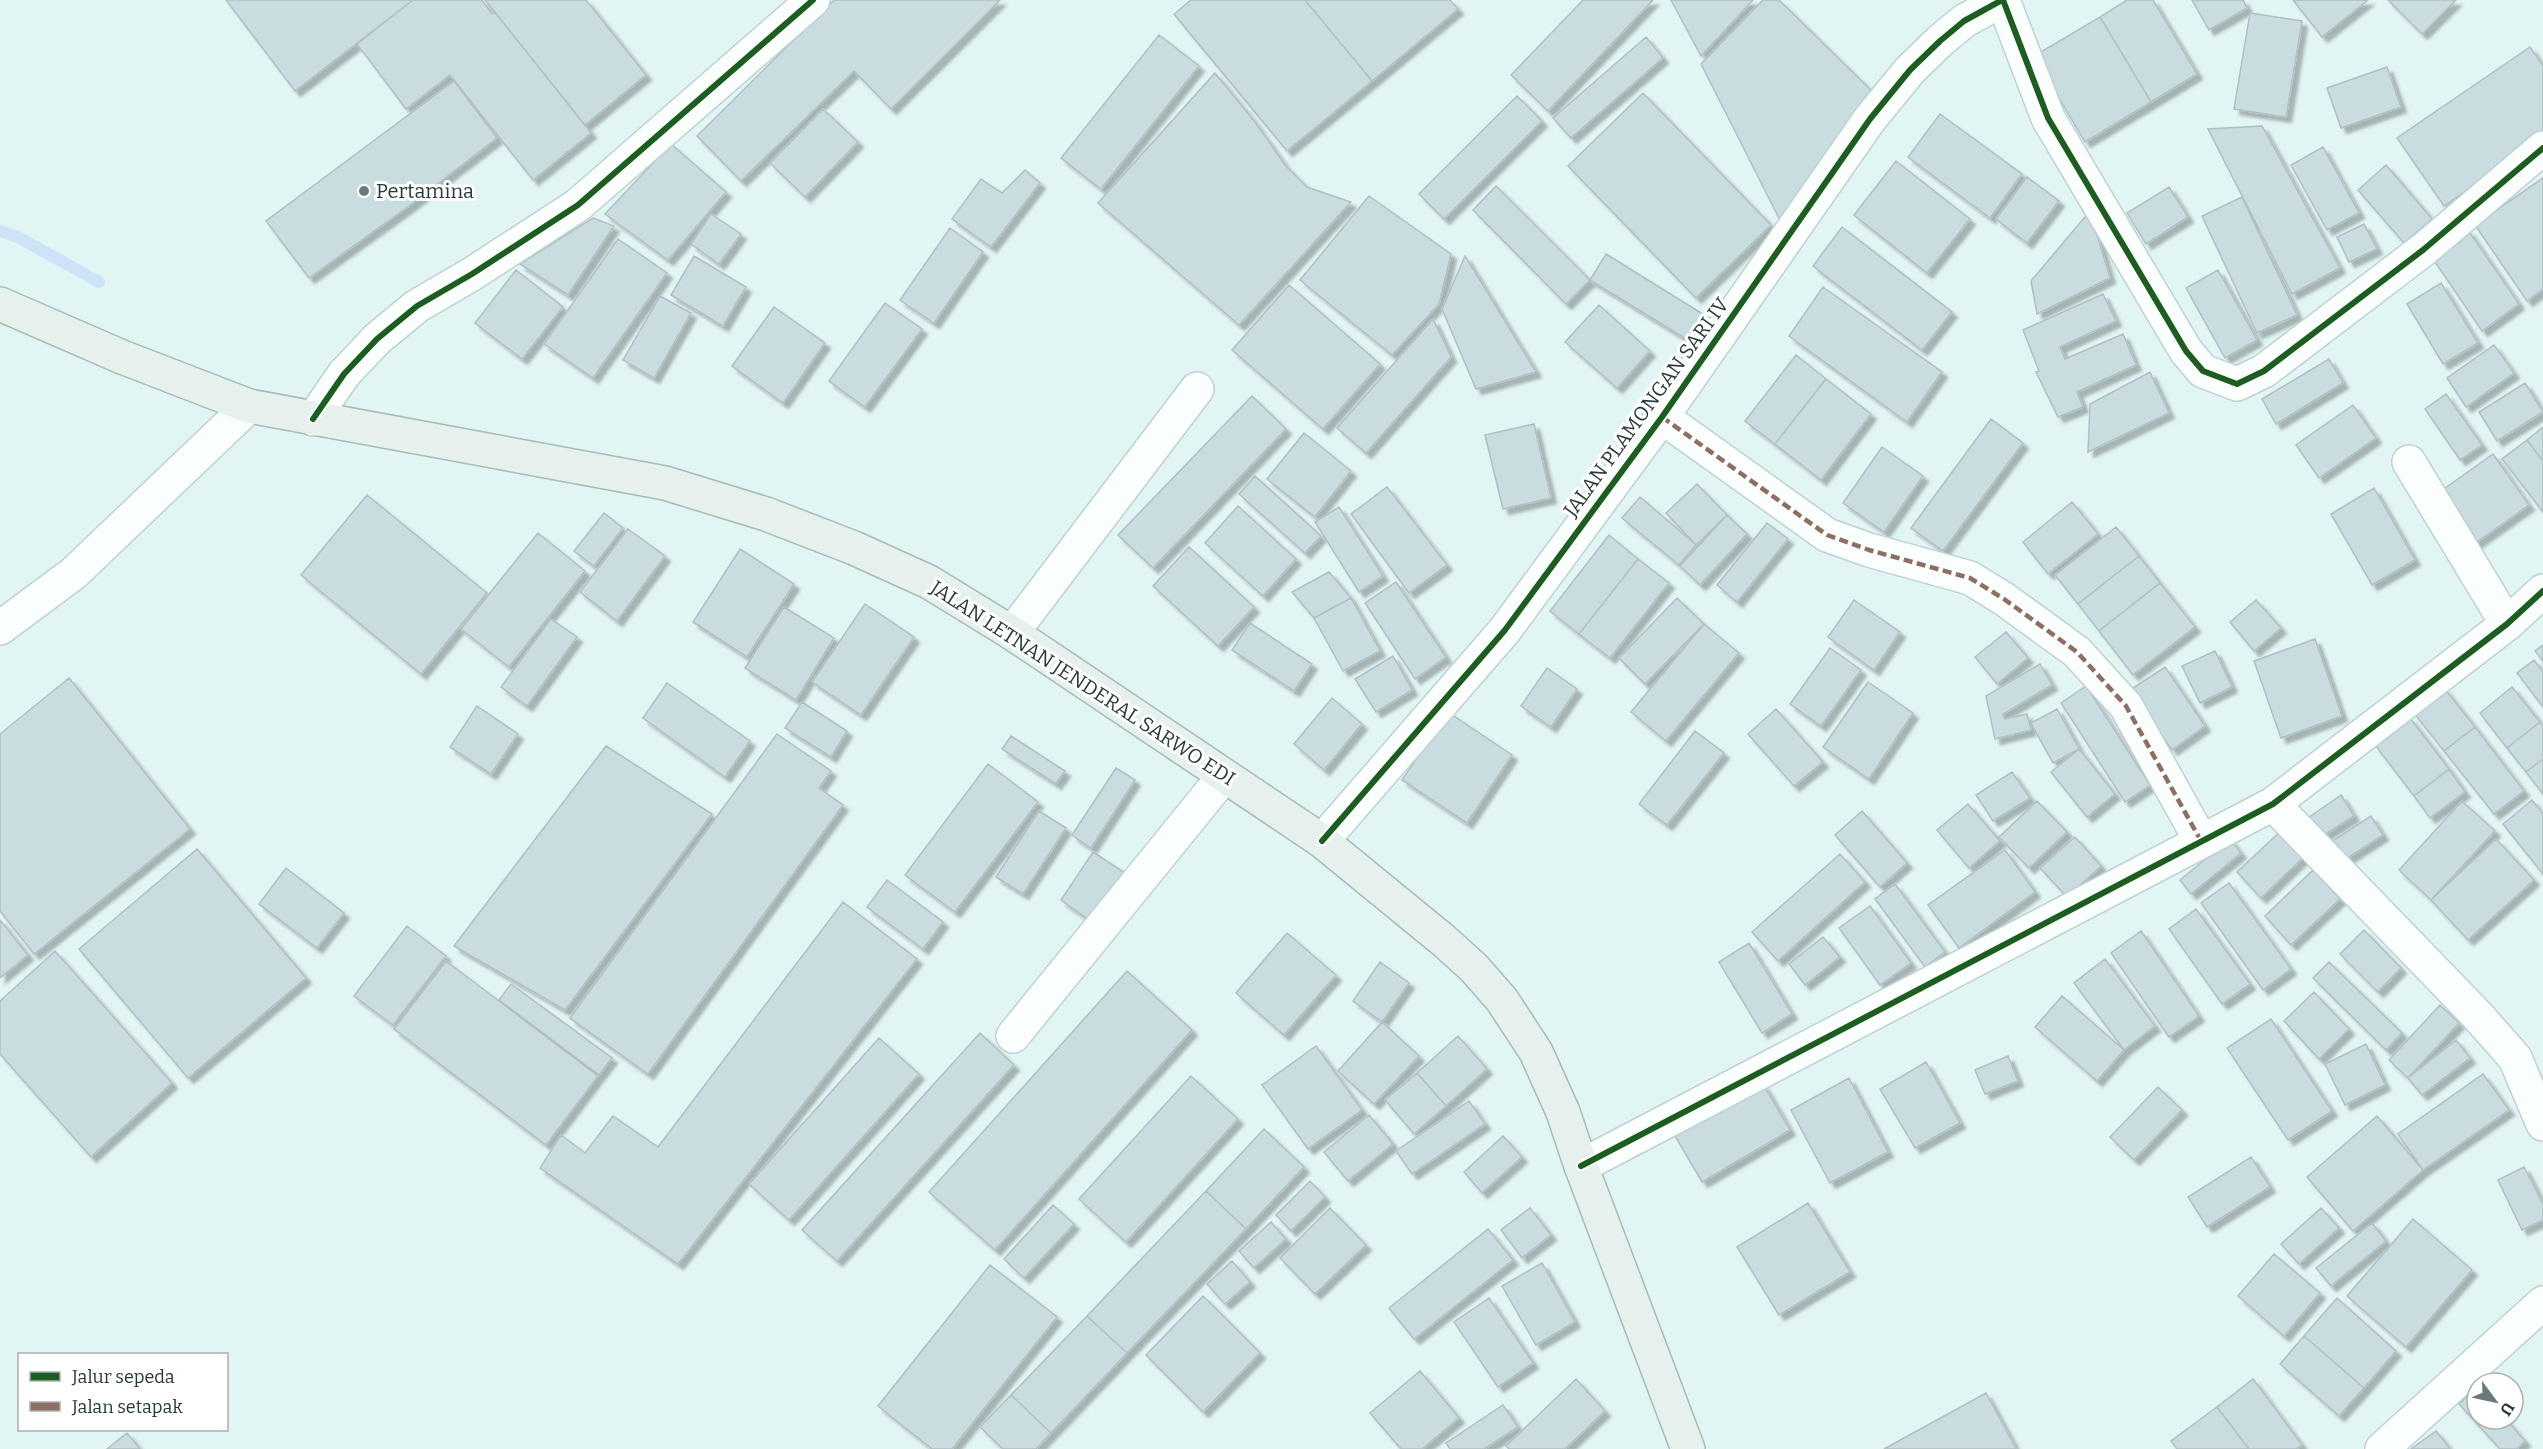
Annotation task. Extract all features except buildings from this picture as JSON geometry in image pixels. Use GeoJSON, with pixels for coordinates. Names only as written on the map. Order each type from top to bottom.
{"type":"FeatureCollection","features":[{"type":"Feature","properties":{"kind":"main road","name":"JALAN LETNAN JENDERAL SARWO EDI"},"geometry":{"type":"LineString","coordinates":[[0,304],[122,357],[249,406],[664,483],[744,507],[854,548],[929,582],[1012,633],[1322,841],[1474,968],[1502,1000],[1536,1052],[1563,1112],[1682,1446]]}},
{"type":"Feature","properties":{"kind":"street"},"geometry":{"type":"LineString","coordinates":[[313,419],[344,374],[377,339],[417,306],[472,274],[578,205],[813,0]]}},
{"type":"Feature","properties":{"kind":"street"},"geometry":{"type":"LineString","coordinates":[[2002,0],[2048,118],[2186,351],[2204,371],[2237,384],[2264,371],[2423,250],[2543,148]]}},
{"type":"Feature","properties":{"kind":"street","name":"JALAN PLAMONGAN SARI IV"},"geometry":{"type":"LineString","coordinates":[[1322,841],[1505,630],[1662,417],[1870,120],[1910,70],[1964,21],[2002,0]]}},
{"type":"Feature","properties":{"kind":"street"},"geometry":{"type":"LineString","coordinates":[[1012,633],[1197,389]]}},
{"type":"Feature","properties":{"kind":"street"},"geometry":{"type":"LineString","coordinates":[[0,628],[74,573],[249,406]]}},
{"type":"Feature","properties":{"kind":"street"},"geometry":{"type":"LineString","coordinates":[[1662,417],[1827,535],[1869,550],[1970,578],[2004,599],[2077,652],[2126,706],[2201,841]]}},
{"type":"Feature","properties":{"kind":"street"},"geometry":{"type":"LineString","coordinates":[[2409,462],[2506,624]]}},
{"type":"Feature","properties":{"kind":"street"},"geometry":{"type":"LineString","coordinates":[[1581,1166],[2273,804],[2506,624],[2543,591]]}},
{"type":"Feature","properties":{"kind":"street"},"geometry":{"type":"LineString","coordinates":[[1013,1036],[1224,776]]}},
{"type":"Feature","properties":{"kind":"street"},"geometry":{"type":"LineString","coordinates":[[2273,804],[2469,1007],[2515,1058],[2543,1124]]}},
{"type":"Feature","properties":{"kind":"street"},"geometry":{"type":"LineString","coordinates":[[2382,1449],[2543,1303]]}},
{"type":"Feature","properties":{"kind":"waterway"},"geometry":{"type":"LineString","coordinates":[[0,231],[18,237],[99,282]]}},
{"type":"Feature","properties":{"kind":"marked path"},"geometry":{"type":"LineString","coordinates":[[1662,417],[1827,535],[1869,550],[1970,578],[2004,599],[2077,652],[2126,706],[2201,841]]}},
{"type":"Feature","properties":{"kind":"cycle path"},"geometry":{"type":"LineString","coordinates":[[313,419],[344,374],[377,339],[417,306],[472,274],[578,205],[813,0]]}},
{"type":"Feature","properties":{"kind":"cycle path"},"geometry":{"type":"LineString","coordinates":[[1322,841],[1505,630],[1662,417],[1870,119],[1910,70],[1940,41],[1964,21],[2002,0]]}},
{"type":"Feature","properties":{"kind":"cycle path"},"geometry":{"type":"LineString","coordinates":[[2003,0],[2048,118],[2186,351],[2203,371],[2237,384],[2264,371],[2423,250],[2543,148]]}},
{"type":"Feature","properties":{"kind":"cycle path"},"geometry":{"type":"LineString","coordinates":[[1581,1166],[2273,804],[2507,624],[2543,591]]}},
{"type":"Feature","properties":{"kind":"place","name":"Pertamina"},"geometry":{"type":"Point","coordinates":[364,191]}}]}
